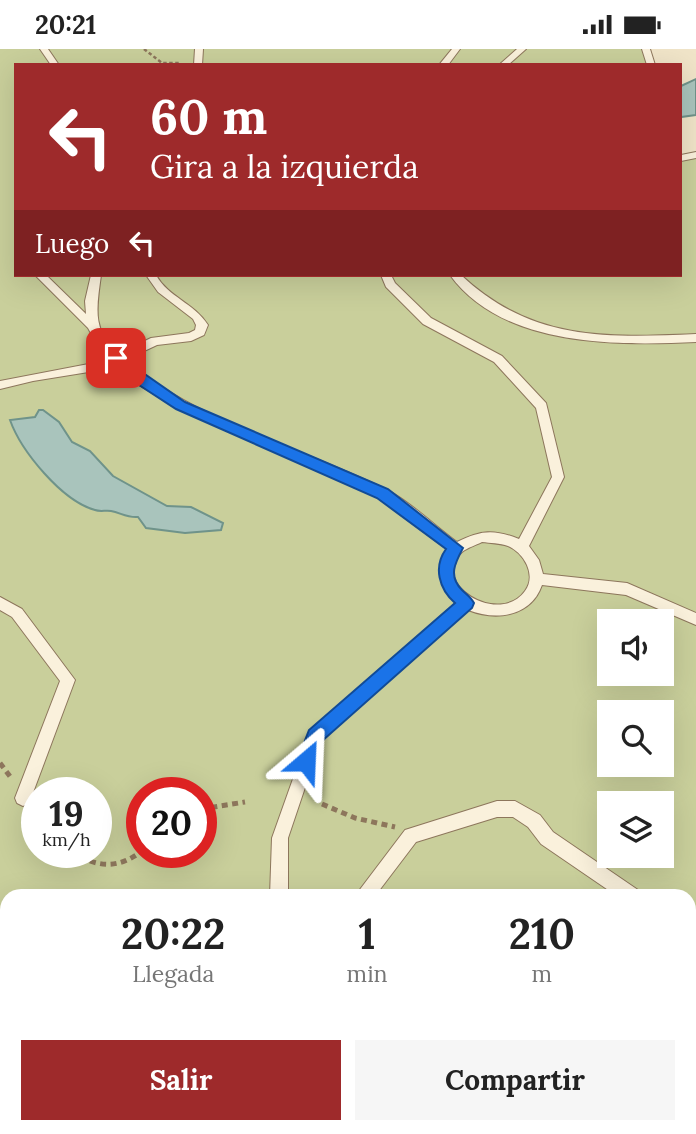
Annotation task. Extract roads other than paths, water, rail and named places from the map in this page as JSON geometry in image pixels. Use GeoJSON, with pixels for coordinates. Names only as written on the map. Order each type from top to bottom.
{"type":"FeatureCollection","features":[{"type":"Feature","properties":{"kind":"lane"},"geometry":{"type":"LineString","coordinates":[[445,63],[456,49]]}},
{"type":"Feature","properties":{"kind":"lane"},"geometry":{"type":"LineString","coordinates":[[505,63],[522,49]]}},
{"type":"Feature","properties":{"kind":"lane"},"geometry":{"type":"LineString","coordinates":[[42,277],[92,326],[106,350],[144,382],[181,405],[382,493],[455,548]]}},
{"type":"Feature","properties":{"kind":"lane"},"geometry":{"type":"LineString","coordinates":[[92,326],[91,301],[96,277]]}},
{"type":"Feature","properties":{"kind":"lane"},"geometry":{"type":"LineString","coordinates":[[0,385],[89,369],[155,341],[191,337],[200,332],[202,325],[198,317],[191,309],[167,297],[157,288],[152,277]]}},
{"type":"Feature","properties":{"kind":"lane"},"geometry":{"type":"LineString","coordinates":[[387,277],[390,285],[427,321],[498,359],[542,406],[558,477],[521,548]]}},
{"type":"Feature","properties":{"kind":"lane"},"geometry":{"type":"LineString","coordinates":[[457,277],[469,291],[492,308],[531,326],[580,336],[640,341],[696,338]]}},
{"type":"Feature","properties":{"kind":"lane"},"geometry":{"type":"LineString","coordinates":[[494,537],[521,548],[530,557],[537,579],[533,591],[524,601],[512,608],[497,611],[466,603],[455,594],[448,582],[448,558],[455,548],[466,541],[494,537]]}},
{"type":"Feature","properties":{"kind":"lane"},"geometry":{"type":"LineString","coordinates":[[537,579],[627,589],[696,619]]}},
{"type":"Feature","properties":{"kind":"lane"},"geometry":{"type":"LineString","coordinates":[[0,603],[16,613],[68,680],[31,777]]}},
{"type":"Feature","properties":{"kind":"lane"},"geometry":{"type":"LineString","coordinates":[[279,889],[279,838],[315,736],[466,603]]}},
{"type":"Feature","properties":{"kind":"lane"},"geometry":{"type":"LineString","coordinates":[[369,889],[411,836],[498,809],[515,809],[534,821],[558,846],[622,889]]}},
{"type":"Feature","properties":{"kind":"water"},"geometry":{"type":"Polygon","coordinates":[[[696,79],[696,115],[682,117],[682,86],[696,79]]]}},
{"type":"Feature","properties":{"kind":"water"},"geometry":{"type":"Polygon","coordinates":[[[39,410],[59,422],[72,442],[90,451],[113,476],[167,506],[191,507],[223,523],[221,530],[185,533],[146,528],[138,517],[97,511],[69,497],[33,460],[10,420],[35,417],[39,410]]]}}]}
